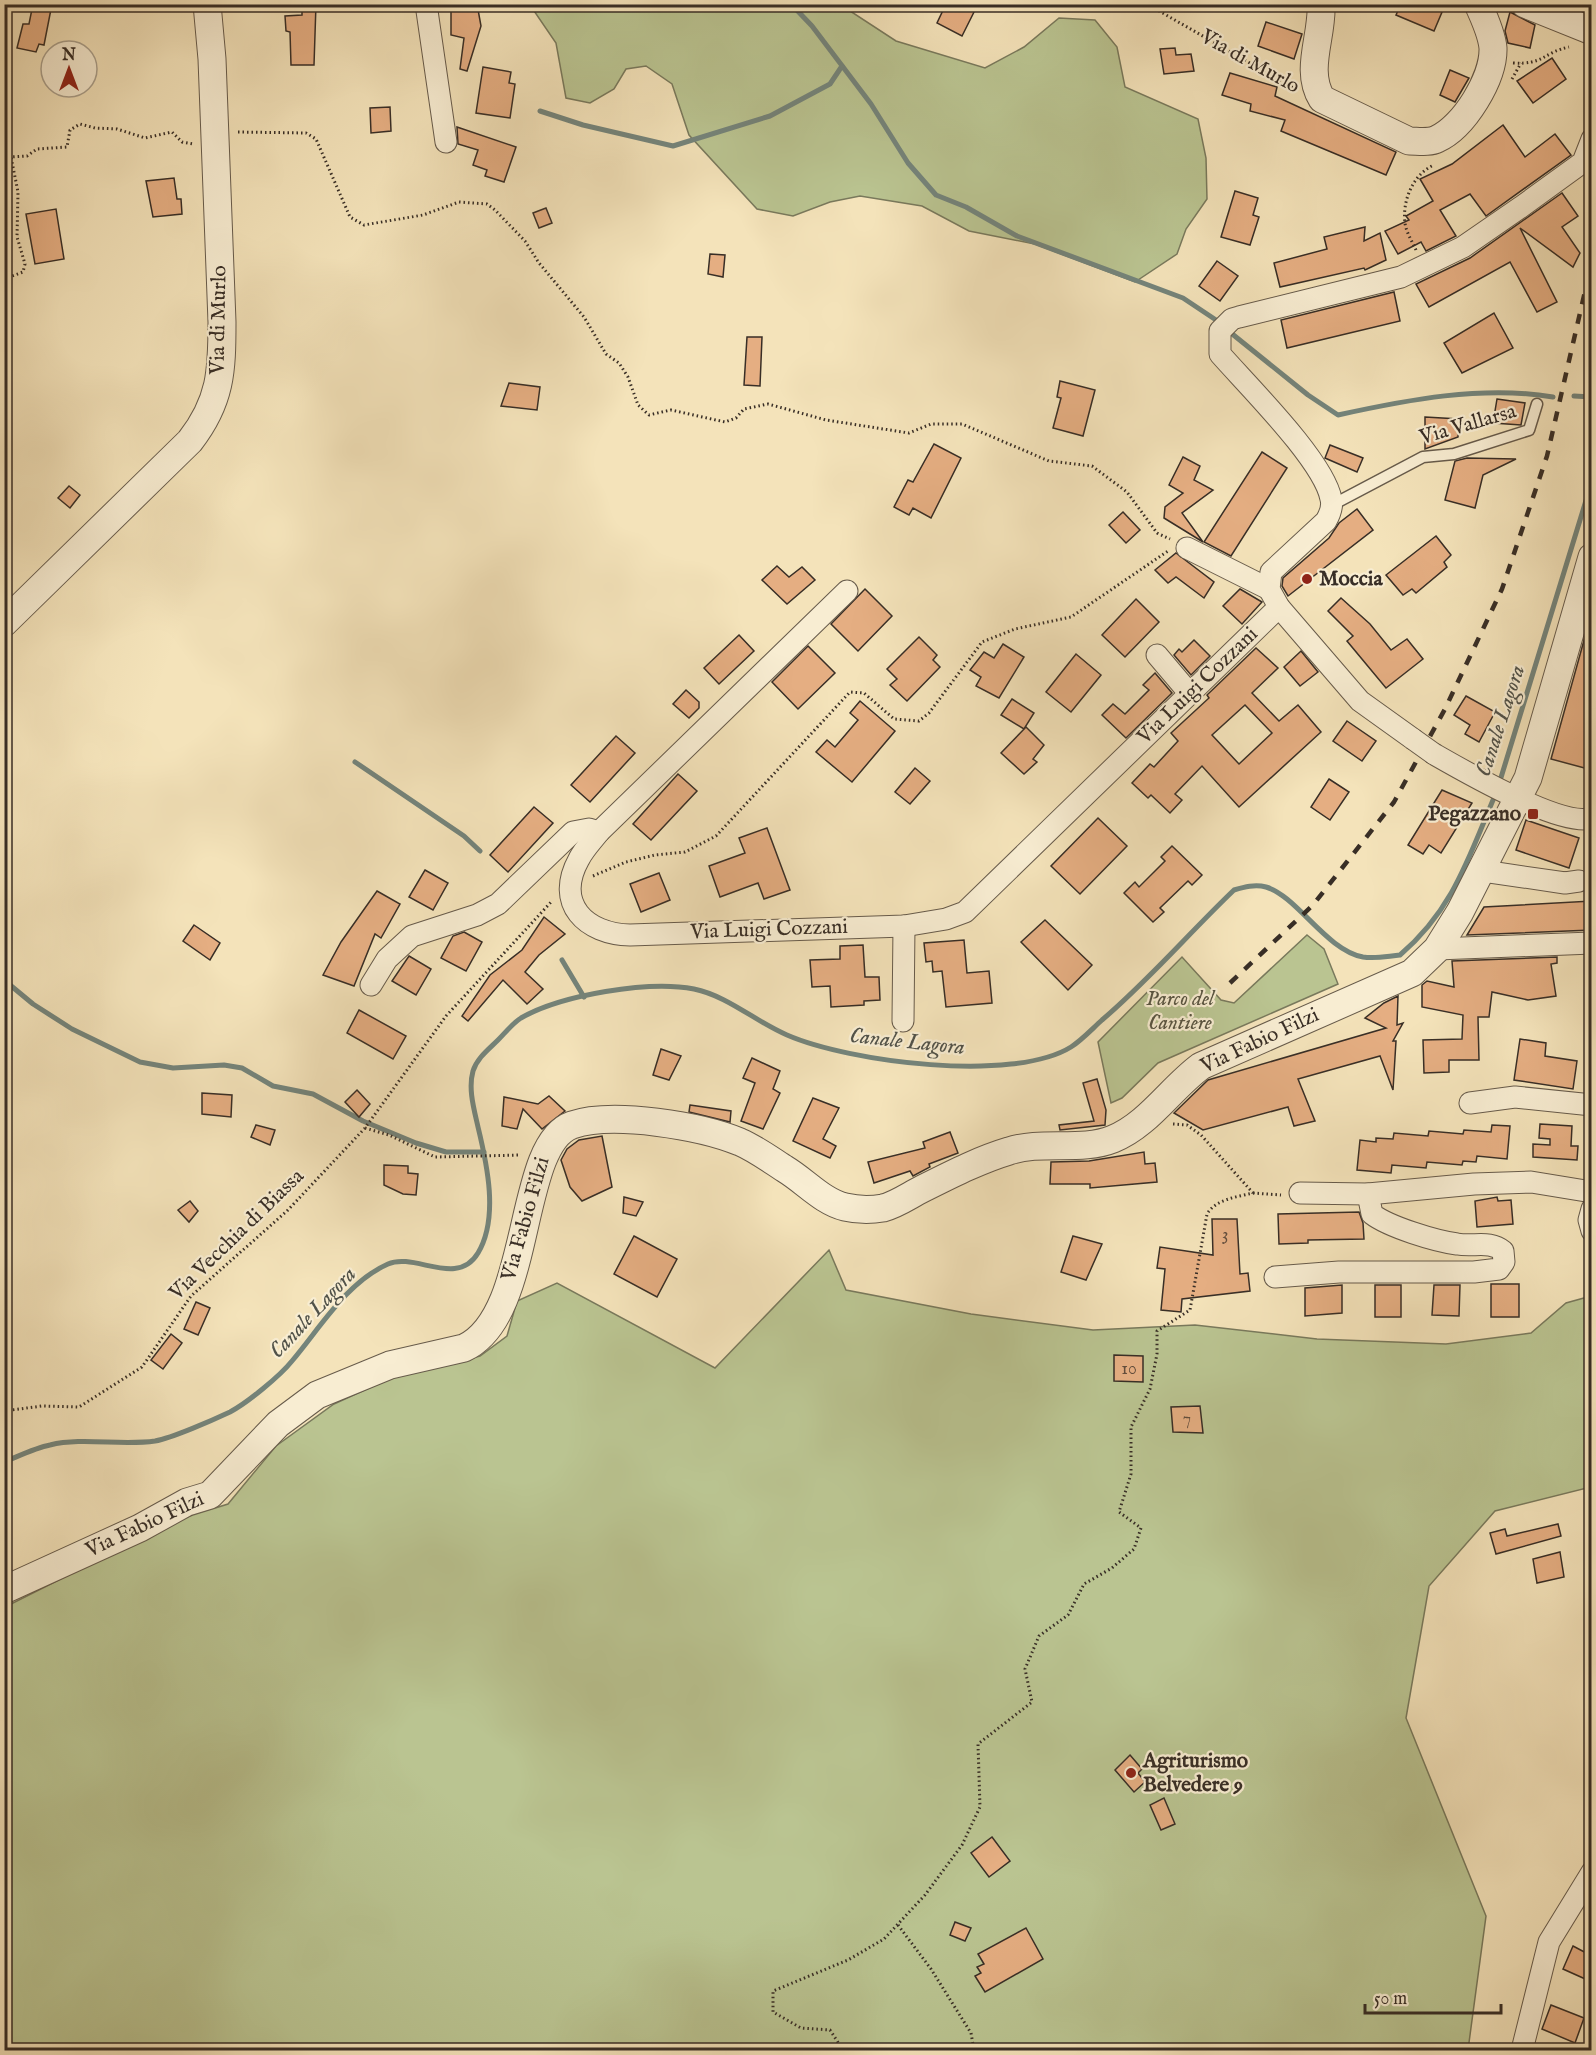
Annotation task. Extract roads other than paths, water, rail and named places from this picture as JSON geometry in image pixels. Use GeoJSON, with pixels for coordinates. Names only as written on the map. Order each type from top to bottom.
{"type":"FeatureCollection","features":[{"type":"Feature","properties":{"kind":"street","name":"Via di Murlo"},"geometry":{"type":"LineString","coordinates":[[4,623],[190,441],[207,419],[216,394],[222,357],[221,139],[207,4]]}},
{"type":"Feature","properties":{"kind":"street"},"geometry":{"type":"LineString","coordinates":[[426,4],[447,142]]}},
{"type":"Feature","properties":{"kind":"street","name":"Via di Murlo"},"geometry":{"type":"LineString","coordinates":[[1321,4],[1314,75],[1316,88],[1322,99],[1409,141],[1437,140],[1474,104],[1482,91],[1493,48],[1478,4]]}},
{"type":"Feature","properties":{"kind":"street"},"geometry":{"type":"LineString","coordinates":[[1525,4],[1583,39]]}},
{"type":"Feature","properties":{"kind":"street"},"geometry":{"type":"LineString","coordinates":[[1274,598],[1272,572],[1326,521],[1332,505],[1329,491],[1314,462],[1220,354],[1220,331],[1239,317],[1385,282],[1424,268],[1488,231],[1583,162],[1592,139]]}},
{"type":"Feature","properties":{"kind":"street"},"geometry":{"type":"LineString","coordinates":[[1187,548],[1274,598],[1360,701],[1434,754],[1485,784],[1515,797],[1584,819]]}},
{"type":"Feature","properties":{"kind":"street"},"geometry":{"type":"LineString","coordinates":[[1515,797],[1528,778],[1587,593],[1592,557]]}},
{"type":"Feature","properties":{"kind":"street"},"geometry":{"type":"LineString","coordinates":[[371,985],[387,959],[412,936],[477,915],[498,904],[573,832],[590,830],[599,832],[847,591]]}},
{"type":"Feature","properties":{"kind":"street","name":"Via Luigi Cozzani"},"geometry":{"type":"LineString","coordinates":[[599,832],[579,858],[571,886],[573,907],[593,928],[609,934],[904,926],[946,919],[973,905],[1190,694],[1274,598]]}},
{"type":"Feature","properties":{"kind":"street"},"geometry":{"type":"LineString","coordinates":[[1157,655],[1190,694]]}},
{"type":"Feature","properties":{"kind":"street","name":"Via Fabio Filzi"},"geometry":{"type":"LineString","coordinates":[[4,1590],[140,1528],[187,1502],[210,1495],[278,1424],[317,1395],[390,1365],[474,1343],[492,1324],[500,1310],[524,1231],[542,1157],[561,1130],[573,1125],[607,1120],[702,1129],[742,1143],[836,1205],[864,1210],[886,1207],[947,1177],[1011,1150],[1085,1145],[1113,1139],[1144,1119],[1185,1078],[1201,1066],[1412,973],[1437,949],[1460,912],[1483,871],[1515,797]]}},
{"type":"Feature","properties":{"kind":"street"},"geometry":{"type":"LineString","coordinates":[[1483,871],[1565,883],[1579,881]]}},
{"type":"Feature","properties":{"kind":"street"},"geometry":{"type":"LineString","coordinates":[[903,1022],[904,926]]}},
{"type":"Feature","properties":{"kind":"street"},"geometry":{"type":"LineString","coordinates":[[1437,949],[1592,943]]}},
{"type":"Feature","properties":{"kind":"street"},"geometry":{"type":"LineString","coordinates":[[1470,1103],[1515,1097],[1592,1105]]}},
{"type":"Feature","properties":{"kind":"street"},"geometry":{"type":"LineString","coordinates":[[1300,1193],[1368,1194],[1474,1184],[1531,1182],[1592,1192]]}},
{"type":"Feature","properties":{"kind":"street"},"geometry":{"type":"LineString","coordinates":[[1275,1277],[1339,1272],[1474,1272],[1500,1269],[1504,1262],[1503,1251],[1496,1245],[1457,1244],[1386,1224],[1372,1214],[1368,1194]]}},
{"type":"Feature","properties":{"kind":"street"},"geometry":{"type":"LineString","coordinates":[[1592,1209],[1589,1220],[1592,1231]]}},
{"type":"Feature","properties":{"kind":"street"},"geometry":{"type":"LineString","coordinates":[[1522,2050],[1549,1942],[1592,1872]]}},
{"type":"Feature","properties":{"kind":"lane","name":"Via Vallarsa"},"geometry":{"type":"LineString","coordinates":[[1332,505],[1424,457],[1454,454],[1529,430],[1537,404]]}},
{"type":"Feature","properties":{"kind":"waterway"},"geometry":{"type":"LineString","coordinates":[[791,4],[812,26],[871,104],[908,163],[936,195],[966,207],[1017,236],[1183,298],[1216,320]]}},
{"type":"Feature","properties":{"kind":"waterway"},"geometry":{"type":"LineString","coordinates":[[540,111],[583,125],[673,146],[770,116],[830,84],[842,66]]}},
{"type":"Feature","properties":{"kind":"waterway"},"geometry":{"type":"LineString","coordinates":[[1231,333],[1308,395],[1338,415],[1390,404],[1472,393],[1553,397]]}},
{"type":"Feature","properties":{"kind":"waterway"},"geometry":{"type":"LineString","coordinates":[[1574,396],[1592,397]]}},
{"type":"Feature","properties":{"kind":"waterway","name":"Canale Lagora"},"geometry":{"type":"LineString","coordinates":[[1499,784],[1592,481]]}},
{"type":"Feature","properties":{"kind":"waterway"},"geometry":{"type":"LineString","coordinates":[[355,762],[464,836],[480,851]]}},
{"type":"Feature","properties":{"kind":"waterway","name":"Canale Lagora"},"geometry":{"type":"LineString","coordinates":[[4,1462],[50,1445],[76,1442],[155,1441],[203,1424],[237,1408],[272,1381],[287,1367],[347,1294],[373,1272],[388,1264],[399,1262],[447,1269],[459,1268],[469,1263],[478,1253],[484,1239],[490,1208],[485,1157],[472,1099],[473,1071],[480,1058],[512,1025],[538,1010],[559,1002],[606,991],[675,987],[706,992],[787,1035],[849,1053],[930,1065],[1011,1064],[1045,1058],[1071,1047],[1083,1038],[1136,989],[1234,890],[1258,886],[1278,892],[1324,934],[1349,952],[1368,958],[1400,955],[1419,937],[1447,900],[1468,860],[1496,793]]}},
{"type":"Feature","properties":{"kind":"waterway"},"geometry":{"type":"LineString","coordinates":[[562,960],[584,997]]}},
{"type":"Feature","properties":{"kind":"waterway"},"geometry":{"type":"LineString","coordinates":[[4,980],[33,1004],[72,1029],[140,1062],[173,1068],[224,1065],[242,1068],[273,1086],[313,1094],[363,1121],[416,1143],[446,1152],[484,1152]]}},
{"type":"Feature","properties":{"kind":"railway"},"geometry":{"type":"LineString","coordinates":[[1230,983],[1313,905],[1394,802],[1445,709],[1502,589],[1547,456],[1592,261]]}},
{"type":"Feature","properties":{"kind":"place","name":"Moccia"},"geometry":{"type":"Point","coordinates":[1307,579]}},
{"type":"Feature","properties":{"kind":"place","name":"Pegazzano"},"geometry":{"type":"Point","coordinates":[1533,814]}},
{"type":"Feature","properties":{"kind":"place","name":"Agriturismo Belvedere 9"},"geometry":{"type":"Point","coordinates":[1131,1773]}},
{"type":"Feature","properties":{"kind":"park label","name":"Parco del Cantiere"},"geometry":{"type":"Point","coordinates":[1180,1011]}}]}
